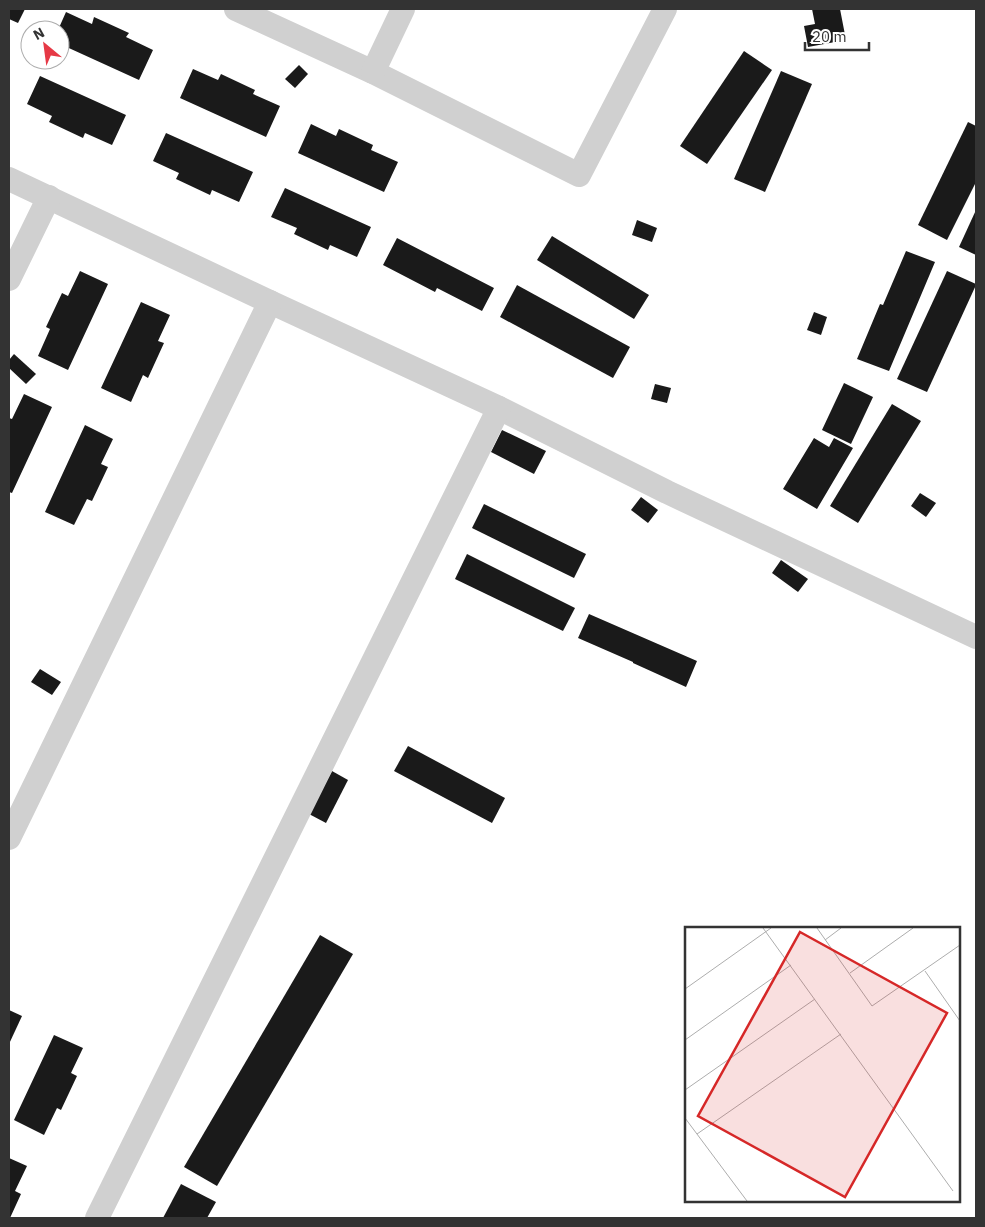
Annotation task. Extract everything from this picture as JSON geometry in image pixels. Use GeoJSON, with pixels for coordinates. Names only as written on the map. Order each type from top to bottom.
{"type":"FeatureCollection","features":[{"type":"Feature","properties":{"kind":"street"},"geometry":{"type":"LineString","coordinates":[[236,9],[373,72],[580,175],[665,9]]}},
{"type":"Feature","properties":{"kind":"street"},"geometry":{"type":"LineString","coordinates":[[373,72],[403,9]]}},
{"type":"Feature","properties":{"kind":"street"},"geometry":{"type":"LineString","coordinates":[[9,179],[499,408],[667,492],[976,637]]}},
{"type":"Feature","properties":{"kind":"street"},"geometry":{"type":"LineString","coordinates":[[9,279],[48,197]]}},
{"type":"Feature","properties":{"kind":"street"},"geometry":{"type":"LineString","coordinates":[[9,838],[270,302]]}},
{"type":"Feature","properties":{"kind":"street"},"geometry":{"type":"LineString","coordinates":[[97,1218],[499,408]]}},
{"type":"Feature","properties":{"kind":"building"},"geometry":{"type":"Polygon","coordinates":[[[9,9],[25,9],[18,23],[9,19],[9,9]]]}},
{"type":"Feature","properties":{"kind":"building"},"geometry":{"type":"Polygon","coordinates":[[[812,9],[840,9],[846,40],[808,47],[804,26],[815,24],[812,9]]]}},
{"type":"Feature","properties":{"kind":"building"},"geometry":{"type":"Polygon","coordinates":[[[66,12],[92,24],[94,17],[129,33],[126,37],[153,50],[139,80],[70,49],[70,20],[62,20],[66,12]]]}},
{"type":"Feature","properties":{"kind":"building"},"geometry":{"type":"Polygon","coordinates":[[[744,51],[772,70],[707,164],[680,146],[744,51]]]}},
{"type":"Feature","properties":{"kind":"building"},"geometry":{"type":"Polygon","coordinates":[[[299,65],[308,74],[295,88],[285,79],[299,65]]]}},
{"type":"Feature","properties":{"kind":"building"},"geometry":{"type":"Polygon","coordinates":[[[193,69],[218,80],[221,74],[255,90],[253,94],[280,106],[266,137],[180,98],[193,69]]]}},
{"type":"Feature","properties":{"kind":"building"},"geometry":{"type":"Polygon","coordinates":[[[781,71],[812,84],[765,192],[734,179],[781,71]]]}},
{"type":"Feature","properties":{"kind":"building"},"geometry":{"type":"Polygon","coordinates":[[[40,76],[126,115],[112,145],[85,133],[83,138],[49,122],[52,116],[27,104],[40,76]]]}},
{"type":"Feature","properties":{"kind":"building"},"geometry":{"type":"Polygon","coordinates":[[[968,122],[976,126],[976,182],[947,240],[918,225],[968,122]]]}},
{"type":"Feature","properties":{"kind":"building"},"geometry":{"type":"Polygon","coordinates":[[[311,124],[336,136],[339,129],[373,145],[371,150],[398,162],[384,192],[298,153],[311,124]]]}},
{"type":"Feature","properties":{"kind":"building"},"geometry":{"type":"Polygon","coordinates":[[[166,133],[253,172],[239,202],[212,190],[210,195],[176,179],[179,173],[153,161],[166,133]]]}},
{"type":"Feature","properties":{"kind":"building"},"geometry":{"type":"Polygon","coordinates":[[[285,188],[371,227],[357,257],[330,245],[328,250],[294,234],[297,228],[271,217],[285,188]]]}},
{"type":"Feature","properties":{"kind":"building"},"geometry":{"type":"Polygon","coordinates":[[[976,210],[976,255],[959,247],[976,210]]]}},
{"type":"Feature","properties":{"kind":"building"},"geometry":{"type":"Polygon","coordinates":[[[637,220],[657,228],[652,242],[632,235],[637,220]]]}},
{"type":"Feature","properties":{"kind":"building"},"geometry":{"type":"Polygon","coordinates":[[[552,236],[649,295],[634,319],[537,260],[552,236]]]}},
{"type":"Feature","properties":{"kind":"building"},"geometry":{"type":"Polygon","coordinates":[[[397,238],[494,288],[482,311],[437,288],[435,292],[383,265],[397,238]]]}},
{"type":"Feature","properties":{"kind":"building"},"geometry":{"type":"Polygon","coordinates":[[[906,251],[935,262],[889,371],[857,359],[880,304],[883,305],[906,251]]]}},
{"type":"Feature","properties":{"kind":"building"},"geometry":{"type":"Polygon","coordinates":[[[80,271],[108,284],[68,370],[38,356],[50,329],[46,327],[62,293],[68,296],[80,271]]]}},
{"type":"Feature","properties":{"kind":"building"},"geometry":{"type":"Polygon","coordinates":[[[947,271],[976,285],[927,392],[897,379],[947,271]]]}},
{"type":"Feature","properties":{"kind":"building"},"geometry":{"type":"Polygon","coordinates":[[[517,285],[630,347],[613,378],[500,317],[517,285]]]}},
{"type":"Feature","properties":{"kind":"building"},"geometry":{"type":"Polygon","coordinates":[[[141,302],[170,315],[158,341],[164,343],[148,378],[143,375],[131,402],[101,388],[141,302]]]}},
{"type":"Feature","properties":{"kind":"building"},"geometry":{"type":"Polygon","coordinates":[[[814,312],[827,317],[821,335],[807,330],[814,312]]]}},
{"type":"Feature","properties":{"kind":"building"},"geometry":{"type":"Polygon","coordinates":[[[14,354],[36,374],[26,384],[9,368],[9,360],[14,354]]]}},
{"type":"Feature","properties":{"kind":"building"},"geometry":{"type":"Polygon","coordinates":[[[844,383],[873,397],[851,444],[822,430],[844,383]]]}},
{"type":"Feature","properties":{"kind":"building"},"geometry":{"type":"Polygon","coordinates":[[[655,384],[671,388],[667,403],[651,399],[655,384]]]}},
{"type":"Feature","properties":{"kind":"building"},"geometry":{"type":"Polygon","coordinates":[[[24,394],[52,407],[12,493],[9,492],[9,418],[12,419],[24,394]]]}},
{"type":"Feature","properties":{"kind":"building"},"geometry":{"type":"Polygon","coordinates":[[[892,404],[921,421],[858,523],[830,506],[892,404]]]}},
{"type":"Feature","properties":{"kind":"building"},"geometry":{"type":"Polygon","coordinates":[[[85,425],[113,439],[101,464],[108,467],[92,501],[87,499],[74,525],[45,512],[85,425]]]}},
{"type":"Feature","properties":{"kind":"building"},"geometry":{"type":"Polygon","coordinates":[[[502,430],[546,451],[534,474],[491,452],[502,430]]]}},
{"type":"Feature","properties":{"kind":"building"},"geometry":{"type":"Polygon","coordinates":[[[814,438],[829,447],[834,438],[853,448],[817,509],[783,489],[814,438]]]}},
{"type":"Feature","properties":{"kind":"building"},"geometry":{"type":"Polygon","coordinates":[[[920,493],[936,503],[926,517],[911,506],[920,493]]]}},
{"type":"Feature","properties":{"kind":"building"},"geometry":{"type":"Polygon","coordinates":[[[641,497],[658,510],[648,523],[631,510],[641,497]]]}},
{"type":"Feature","properties":{"kind":"building"},"geometry":{"type":"Polygon","coordinates":[[[484,504],[586,554],[574,578],[472,528],[484,504]]]}},
{"type":"Feature","properties":{"kind":"building"},"geometry":{"type":"Polygon","coordinates":[[[467,554],[575,608],[563,631],[455,579],[467,554]]]}},
{"type":"Feature","properties":{"kind":"building"},"geometry":{"type":"Polygon","coordinates":[[[781,560],[808,579],[798,592],[772,573],[781,560]]]}},
{"type":"Feature","properties":{"kind":"building"},"geometry":{"type":"Polygon","coordinates":[[[589,614],[697,661],[686,687],[578,638],[589,614]]]}},
{"type":"Feature","properties":{"kind":"building"},"geometry":{"type":"Polygon","coordinates":[[[40,669],[61,682],[52,695],[31,682],[40,669]]]}},
{"type":"Feature","properties":{"kind":"building"},"geometry":{"type":"Polygon","coordinates":[[[408,746],[505,798],[492,823],[394,771],[408,746]]]}},
{"type":"Feature","properties":{"kind":"building"},"geometry":{"type":"Polygon","coordinates":[[[332,771],[348,780],[326,823],[309,814],[332,771]]]}},
{"type":"Feature","properties":{"kind":"building"},"geometry":{"type":"Polygon","coordinates":[[[320,935],[353,954],[217,1186],[184,1167],[320,935]]]}},
{"type":"Feature","properties":{"kind":"building"},"geometry":{"type":"Polygon","coordinates":[[[9,1010],[22,1016],[9,1044],[9,1010]]]}},
{"type":"Feature","properties":{"kind":"building"},"geometry":{"type":"Polygon","coordinates":[[[54,1035],[83,1048],[71,1073],[77,1076],[61,1110],[57,1108],[44,1135],[14,1120],[54,1035]]]}},
{"type":"Feature","properties":{"kind":"building"},"geometry":{"type":"Polygon","coordinates":[[[9,1158],[27,1166],[15,1191],[21,1194],[10,1218],[9,1218],[9,1158]]]}},
{"type":"Feature","properties":{"kind":"building"},"geometry":{"type":"Polygon","coordinates":[[[181,1184],[216,1202],[207,1218],[163,1218],[181,1184]]]}}]}
